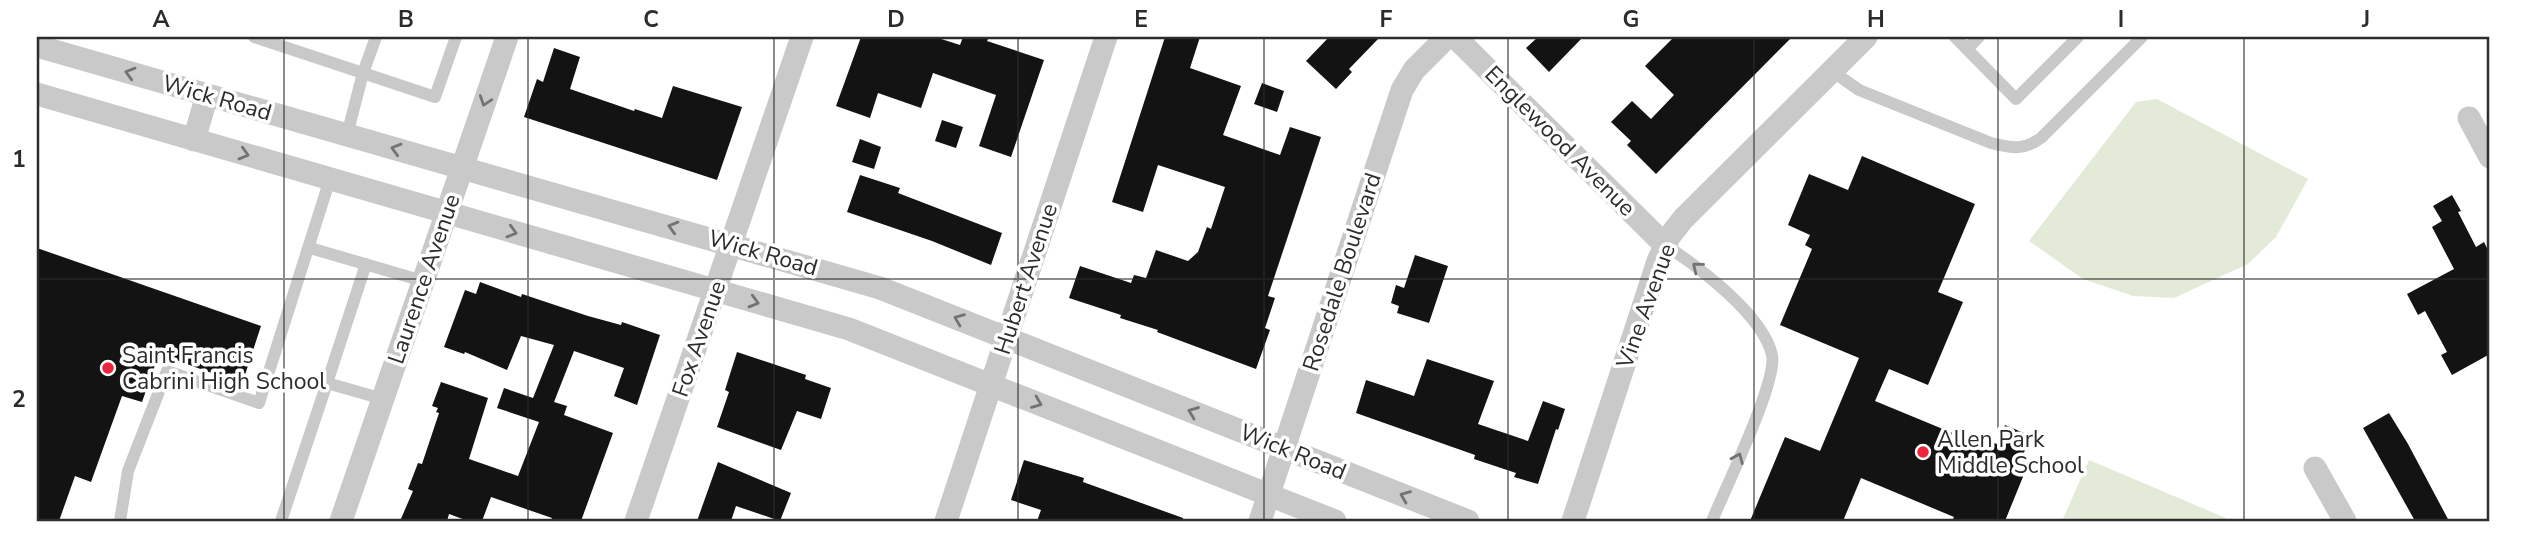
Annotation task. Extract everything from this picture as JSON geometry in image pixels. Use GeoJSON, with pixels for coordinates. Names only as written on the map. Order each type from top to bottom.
{"type":"FeatureCollection","features":[{"type":"Feature","properties":{"kind":"street","name":"Laurence Avenue"},"geometry":{"type":"LineString","coordinates":[[341,521],[507,37]]}},
{"type":"Feature","properties":{"kind":"street","name":"Fox Avenue"},"geometry":{"type":"LineString","coordinates":[[636,521],[802,37]]}},
{"type":"Feature","properties":{"kind":"street","name":"Hubert Avenue"},"geometry":{"type":"LineString","coordinates":[[946,521],[1106,37]]}},
{"type":"Feature","properties":{"kind":"street","name":"Rosedale Boulevard"},"geometry":{"type":"LineString","coordinates":[[1260,521],[1402,90],[1414,70],[1447,37]]}},
{"type":"Feature","properties":{"kind":"street","name":"Englewood Avenue"},"geometry":{"type":"LineString","coordinates":[[1455,37],[1665,245]]}},
{"type":"Feature","properties":{"kind":"street","name":"Vine Avenue"},"geometry":{"type":"LineString","coordinates":[[1573,521],[1665,245],[1683,219],[1866,37]]}},
{"type":"Feature","properties":{"kind":"street","name":"Wick Road"},"geometry":{"type":"LineString","coordinates":[[37,46],[880,288],[1468,521]]}},
{"type":"Feature","properties":{"kind":"street","name":"Wick Road"},"geometry":{"type":"LineString","coordinates":[[37,94],[849,329],[1335,521]]}},
{"type":"Feature","properties":{"kind":"street"},"geometry":{"type":"LineString","coordinates":[[194,139],[207,95]]}},
{"type":"Feature","properties":{"kind":"street"},"geometry":{"type":"LineString","coordinates":[[2469,118],[2490,157]]}},
{"type":"Feature","properties":{"kind":"street"},"geometry":{"type":"LineString","coordinates":[[2315,468],[2344,521]]}},
{"type":"Feature","properties":{"kind":"lane"},"geometry":{"type":"LineString","coordinates":[[254,37],[435,97],[456,37]]}},
{"type":"Feature","properties":{"kind":"lane"},"geometry":{"type":"LineString","coordinates":[[346,135],[376,37]]}},
{"type":"Feature","properties":{"kind":"lane"},"geometry":{"type":"LineString","coordinates":[[1955,37],[2016,99],[2078,37]]}},
{"type":"Feature","properties":{"kind":"lane"},"geometry":{"type":"LineString","coordinates":[[1967,49],[1979,37]]}},
{"type":"Feature","properties":{"kind":"lane"},"geometry":{"type":"LineString","coordinates":[[1832,71],[1859,90],[2012,149],[2029,147],[2040,138],[2142,37]]}},
{"type":"Feature","properties":{"kind":"lane"},"geometry":{"type":"LineString","coordinates":[[120,521],[128,471],[167,370],[259,403],[330,179]]}},
{"type":"Feature","properties":{"kind":"lane"},"geometry":{"type":"LineString","coordinates":[[1665,245],[1697,266],[1748,312],[1767,340],[1773,358],[1768,388],[1712,521]]}},
{"type":"Feature","properties":{"kind":"lane"},"geometry":{"type":"LineString","coordinates":[[310,248],[423,281]]}},
{"type":"Feature","properties":{"kind":"lane"},"geometry":{"type":"LineString","coordinates":[[281,521],[366,264]]}},
{"type":"Feature","properties":{"kind":"lane"},"geometry":{"type":"LineString","coordinates":[[327,383],[383,399]]}},
{"type":"Feature","properties":{"kind":"green space"},"geometry":{"type":"Polygon","coordinates":[[[2157,99],[2308,179],[2276,237],[2248,264],[2174,298],[2133,296],[2083,279],[2029,241],[2136,102],[2157,99]]]}},
{"type":"Feature","properties":{"kind":"green space"},"geometry":{"type":"Polygon","coordinates":[[[2089,460],[2233,521],[2062,521],[2089,460]]]}},
{"type":"Feature","properties":{"kind":"building"},"geometry":{"type":"Polygon","coordinates":[[[861,37],[935,37],[960,45],[963,37],[989,37],[987,41],[1044,60],[1011,157],[979,146],[996,95],[933,73],[921,108],[878,93],[870,118],[836,106],[861,37]]]}},
{"type":"Feature","properties":{"kind":"building"},"geometry":{"type":"Polygon","coordinates":[[[1165,37],[1200,37],[1190,68],[1241,86],[1223,135],[1280,155],[1290,127],[1321,137],[1268,296],[1275,298],[1265,328],[1270,330],[1256,369],[1157,332],[1158,330],[1120,318],[1121,315],[1069,298],[1080,266],[1131,283],[1134,275],[1146,278],[1156,250],[1188,261],[1198,252],[1207,227],[1211,229],[1225,187],[1158,165],[1143,212],[1112,202],[1165,37]]]}},
{"type":"Feature","properties":{"kind":"building"},"geometry":{"type":"Polygon","coordinates":[[[1329,37],[1380,37],[1349,69],[1352,72],[1336,89],[1306,61],[1329,37]]]}},
{"type":"Feature","properties":{"kind":"building"},"geometry":{"type":"Polygon","coordinates":[[[1538,37],[1583,37],[1549,72],[1526,48],[1538,37]]]}},
{"type":"Feature","properties":{"kind":"building"},"geometry":{"type":"Polygon","coordinates":[[[1674,37],[1792,37],[1656,174],[1627,145],[1631,141],[1611,122],[1632,101],[1651,119],[1674,95],[1645,66],[1674,37]]]}},
{"type":"Feature","properties":{"kind":"building"},"geometry":{"type":"Polygon","coordinates":[[[554,48],[580,57],[570,89],[634,111],[635,109],[662,118],[673,86],[742,107],[717,180],[524,117],[537,79],[543,82],[554,48]]]}},
{"type":"Feature","properties":{"kind":"building"},"geometry":{"type":"Polygon","coordinates":[[[1262,83],[1284,91],[1277,112],[1254,104],[1262,83]]]}},
{"type":"Feature","properties":{"kind":"building"},"geometry":{"type":"Polygon","coordinates":[[[942,120],[963,127],[956,148],[935,141],[942,120]]]}},
{"type":"Feature","properties":{"kind":"building"},"geometry":{"type":"Polygon","coordinates":[[[860,139],[881,147],[874,169],[852,162],[860,139]]]}},
{"type":"Feature","properties":{"kind":"building"},"geometry":{"type":"Polygon","coordinates":[[[1862,156],[1975,204],[1938,292],[1963,302],[1928,385],[1889,369],[1875,401],[1984,446],[1986,440],[1997,444],[2005,425],[2031,436],[2019,464],[2027,467],[2005,521],[1952,521],[1954,517],[1861,478],[1843,521],[1750,521],[1785,437],[1820,451],[1859,358],[1780,325],[1812,249],[1805,245],[1810,235],[1788,225],[1809,174],[1848,190],[1862,156]]]}},
{"type":"Feature","properties":{"kind":"building"},"geometry":{"type":"Polygon","coordinates":[[[860,175],[900,188],[898,193],[1002,233],[991,265],[932,241],[847,212],[860,175]]]}},
{"type":"Feature","properties":{"kind":"building"},"geometry":{"type":"Polygon","coordinates":[[[2452,195],[2476,247],[2484,242],[2490,254],[2490,354],[2452,375],[2441,355],[2447,352],[2425,311],[2418,315],[2407,294],[2454,269],[2432,227],[2442,221],[2433,206],[2452,195]]]}},
{"type":"Feature","properties":{"kind":"building"},"geometry":{"type":"Polygon","coordinates":[[[37,248],[261,326],[242,384],[159,354],[142,402],[122,396],[91,482],[75,476],[59,521],[37,521],[37,248]]]}},
{"type":"Feature","properties":{"kind":"building"},"geometry":{"type":"Polygon","coordinates":[[[1415,255],[1448,266],[1429,323],[1397,313],[1399,306],[1391,303],[1396,285],[1404,288],[1415,255]]]}},
{"type":"Feature","properties":{"kind":"building"},"geometry":{"type":"Polygon","coordinates":[[[480,282],[521,297],[522,294],[588,316],[621,325],[622,322],[660,335],[637,405],[614,396],[624,368],[574,351],[554,402],[567,406],[564,415],[613,433],[581,521],[551,521],[552,518],[491,497],[482,521],[468,521],[449,514],[447,521],[400,521],[413,491],[408,489],[418,463],[422,464],[439,413],[436,412],[438,408],[432,406],[441,382],[488,398],[469,459],[518,476],[539,422],[497,408],[504,388],[533,398],[554,345],[521,336],[507,370],[465,352],[464,354],[444,347],[465,290],[476,294],[480,282]]]}},
{"type":"Feature","properties":{"kind":"building"},"geometry":{"type":"Polygon","coordinates":[[[737,352],[806,375],[805,379],[831,388],[821,419],[797,411],[781,450],[717,427],[729,392],[725,390],[737,352]]]}},
{"type":"Feature","properties":{"kind":"building"},"geometry":{"type":"Polygon","coordinates":[[[1427,359],[1494,381],[1478,424],[1528,441],[1543,401],[1565,409],[1538,484],[1514,477],[1516,473],[1474,459],[1475,455],[1356,413],[1366,380],[1414,396],[1427,359]]]}},
{"type":"Feature","properties":{"kind":"building"},"geometry":{"type":"Polygon","coordinates":[[[2389,413],[2449,521],[2415,521],[2363,428],[2389,413]]]}},
{"type":"Feature","properties":{"kind":"building"},"geometry":{"type":"Polygon","coordinates":[[[1024,460],[1084,478],[1083,482],[1183,518],[1183,521],[1037,521],[1041,510],[1011,500],[1024,460]]]}},
{"type":"Feature","properties":{"kind":"building"},"geometry":{"type":"Polygon","coordinates":[[[718,462],[791,493],[780,521],[736,506],[731,521],[697,521],[718,462]]]}},
{"type":"Feature","properties":{"kind":"place","name":"Saint Francis Cabrini High School"},"geometry":{"type":"Point","coordinates":[108,368]}},
{"type":"Feature","properties":{"kind":"place","name":"Allen Park Middle School"},"geometry":{"type":"Point","coordinates":[1923,452]}}]}
